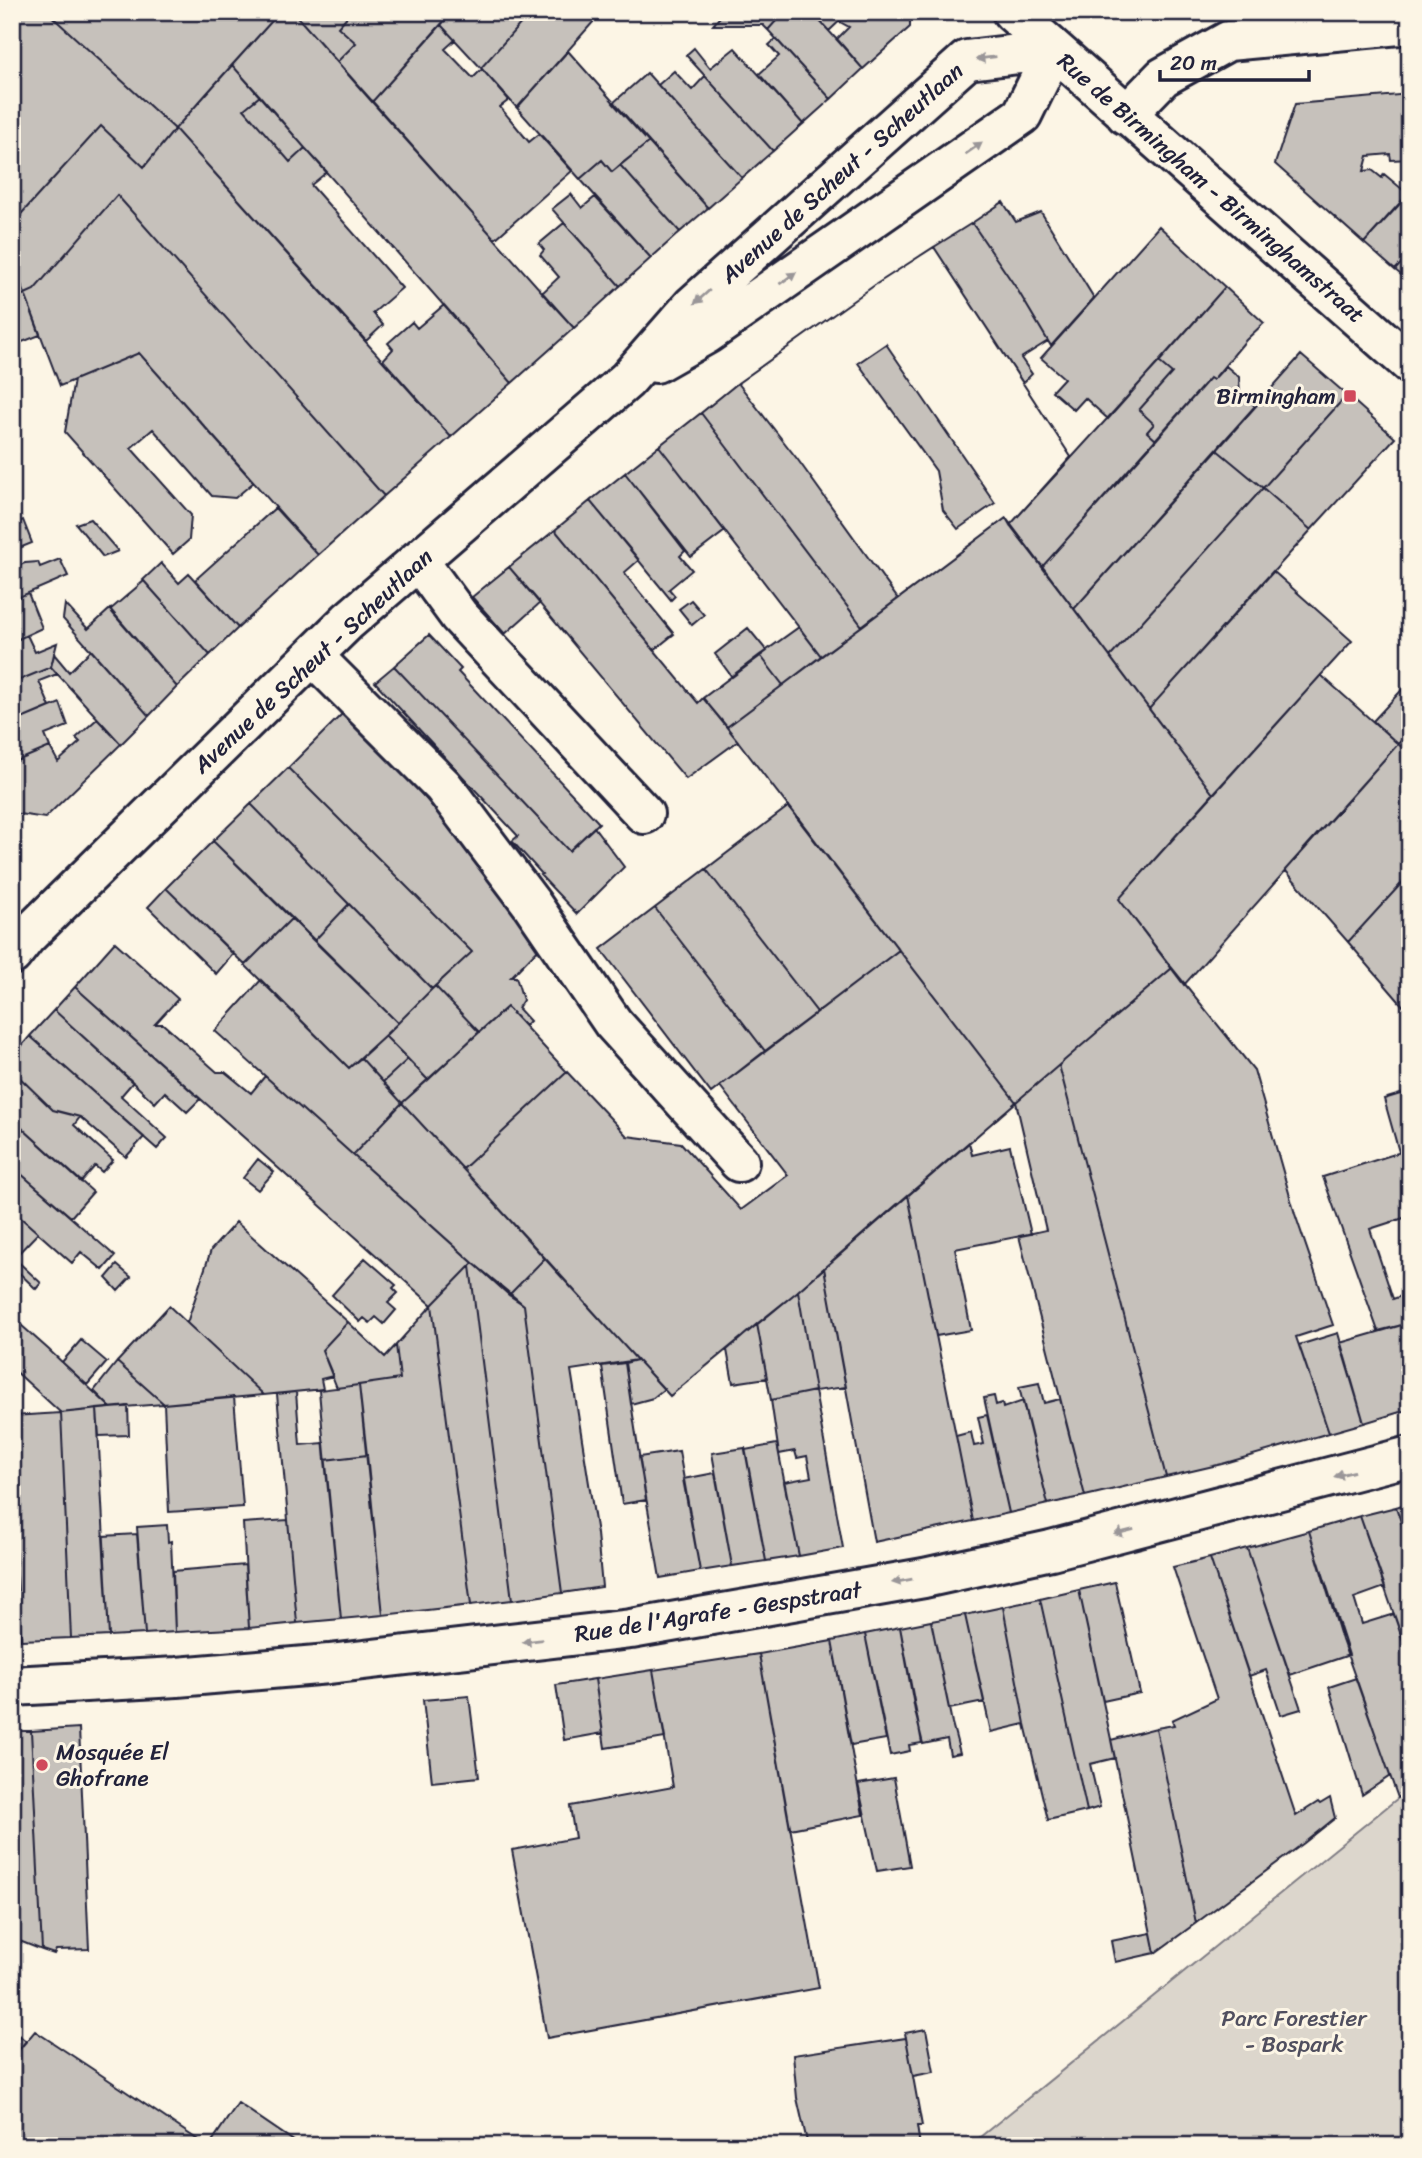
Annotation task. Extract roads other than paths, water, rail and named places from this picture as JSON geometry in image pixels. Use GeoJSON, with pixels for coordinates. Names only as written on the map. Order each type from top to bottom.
{"type":"FeatureCollection","features":[{"type":"Feature","properties":{"kind":"street","name":"Rue de Birmingham - Birminghamstraat"},"geometry":{"type":"LineString","coordinates":[[1012,12],[1410,364]]}},
{"type":"Feature","properties":{"kind":"street"},"geometry":{"type":"LineString","coordinates":[[1126,115],[1163,76],[1228,41],[1410,24]]}},
{"type":"Feature","properties":{"kind":"street","name":"Avenue de Scheut - Scheutlaan"},"geometry":{"type":"LineString","coordinates":[[627,380],[708,334],[1022,115],[1054,50]]}},
{"type":"Feature","properties":{"kind":"street","name":"Avenue de Scheut - Scheutlaan"},"geometry":{"type":"LineString","coordinates":[[17,938],[348,621],[627,380],[692,306],[967,60],[1054,50]]}},
{"type":"Feature","properties":{"kind":"street"},"geometry":{"type":"LineString","coordinates":[[418,561],[459,616],[644,814]]}},
{"type":"Feature","properties":{"kind":"street"},"geometry":{"type":"LineString","coordinates":[[313,656],[443,786],[531,903],[613,1023],[739,1162]]}},
{"type":"Feature","properties":{"kind":"street","name":"Rue de l'Agrafe - Gespstraat"},"geometry":{"type":"LineString","coordinates":[[12,1686],[177,1677],[329,1664],[631,1629],[924,1578],[1038,1553],[1410,1456]]}},
{"type":"Feature","properties":{"kind":"place","name":"Birmingham"},"geometry":{"type":"Point","coordinates":[1350,396]}},
{"type":"Feature","properties":{"kind":"place","name":"Mosquée El Ghofrane"},"geometry":{"type":"Point","coordinates":[42,1765]}},
{"type":"Feature","properties":{"kind":"park label","name":"Parc Forestier - Bospark"},"geometry":{"type":"Point","coordinates":[1294,2031]}}]}
